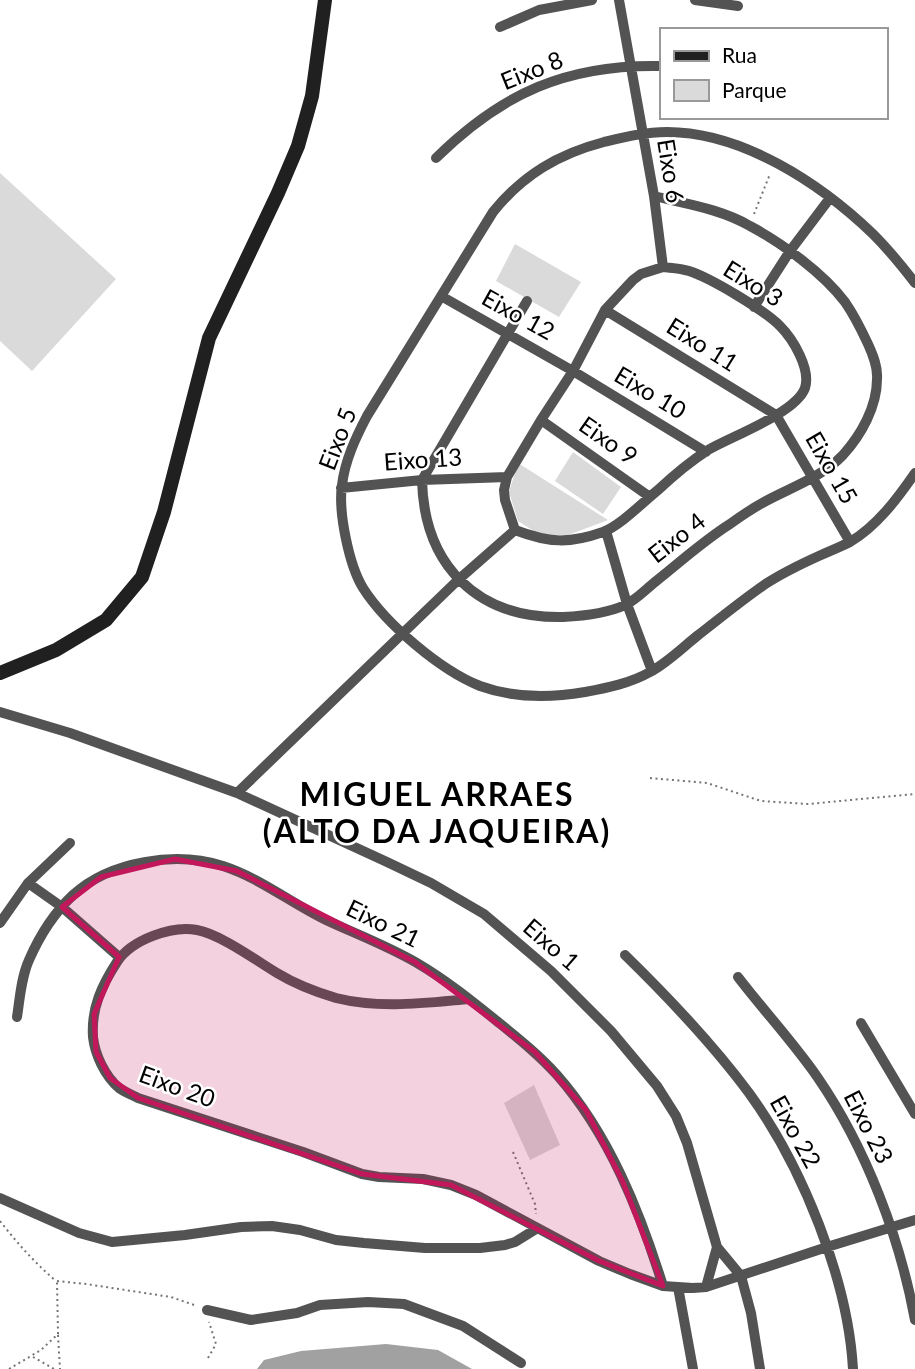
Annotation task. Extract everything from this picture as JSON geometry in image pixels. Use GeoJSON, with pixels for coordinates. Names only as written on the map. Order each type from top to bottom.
{"type":"FeatureCollection","features":[{"type":"Feature","properties":{"kind":"street"},"geometry":{"type":"LineString","coordinates":[[0,673],[56,650],[106,620],[142,577],[164,512],[209,338],[298,146],[312,96],[325,0]]}},
{"type":"Feature","properties":{"kind":"street"},"geometry":{"type":"LineString","coordinates":[[500,27],[539,10],[592,0]]}},
{"type":"Feature","properties":{"kind":"street","name":"Eixo 6"},"geometry":{"type":"LineString","coordinates":[[620,0],[654,196],[663,267]]}},
{"type":"Feature","properties":{"kind":"street"},"geometry":{"type":"LineString","coordinates":[[695,0],[738,6]]}},
{"type":"Feature","properties":{"kind":"street","name":"Eixo 8"},"geometry":{"type":"LineString","coordinates":[[436,158],[455,139],[490,112],[524,92],[562,77],[601,69],[660,65]]}},
{"type":"Feature","properties":{"kind":"street","name":"Eixo 5"},"geometry":{"type":"LineString","coordinates":[[915,282],[872,233],[830,198],[807,181],[738,145],[669,132],[643,133],[594,145],[557,158],[509,193],[493,212],[367,416],[344,470],[341,488],[347,542],[362,587],[403,633],[439,663],[463,678],[481,686],[518,695],[541,696],[610,687],[652,671],[768,582],[850,542],[882,516],[915,473]]}},
{"type":"Feature","properties":{"kind":"street","name":"Eixo 4"},"geometry":{"type":"LineString","coordinates":[[422,480],[423,499],[431,532],[439,551],[458,580],[488,601],[525,615],[589,615],[627,604],[724,527],[765,502],[813,478],[842,455],[868,417],[877,379],[870,349],[846,303],[828,282],[790,251],[749,225],[709,209],[654,196]]}},
{"type":"Feature","properties":{"kind":"street"},"geometry":{"type":"LineString","coordinates":[[754,307],[790,251],[830,198]]}},
{"type":"Feature","properties":{"kind":"street"},"geometry":{"type":"LineString","coordinates":[[237,793],[458,580],[515,530],[505,500],[507,477],[573,371],[606,310],[633,280],[641,274],[663,267]]}},
{"type":"Feature","properties":{"kind":"street","name":"Eixo 3"},"geometry":{"type":"LineString","coordinates":[[515,530],[562,542],[606,531],[706,452],[776,415],[801,395],[807,376],[802,359],[780,326],[754,307],[698,274],[663,267]]}},
{"type":"Feature","properties":{"kind":"street","name":"Eixo 12"},"geometry":{"type":"LineString","coordinates":[[442,296],[573,371]]}},
{"type":"Feature","properties":{"kind":"street"},"geometry":{"type":"LineString","coordinates":[[422,480],[527,301]]}},
{"type":"Feature","properties":{"kind":"street","name":"Eixo 11"},"geometry":{"type":"LineString","coordinates":[[606,310],[776,415]]}},
{"type":"Feature","properties":{"kind":"street","name":"Eixo 10"},"geometry":{"type":"LineString","coordinates":[[573,371],[706,452]]}},
{"type":"Feature","properties":{"kind":"street","name":"Eixo 15"},"geometry":{"type":"LineString","coordinates":[[776,415],[850,542]]}},
{"type":"Feature","properties":{"kind":"street","name":"Eixo 9"},"geometry":{"type":"LineString","coordinates":[[541,420],[650,497]]}},
{"type":"Feature","properties":{"kind":"street","name":"Eixo 13"},"geometry":{"type":"LineString","coordinates":[[341,488],[422,480],[507,477]]}},
{"type":"Feature","properties":{"kind":"street"},"geometry":{"type":"LineString","coordinates":[[606,531],[627,604],[652,671]]}},
{"type":"Feature","properties":{"kind":"street","name":"Eixo 1"},"geometry":{"type":"LineString","coordinates":[[0,712],[70,733],[237,793],[387,862],[484,914],[551,971],[611,1031],[657,1086],[676,1116],[687,1143],[717,1247]]}},
{"type":"Feature","properties":{"kind":"street"},"geometry":{"type":"LineString","coordinates":[[0,923],[28,883],[70,843]]}},
{"type":"Feature","properties":{"kind":"street","name":"Eixo 21"},"geometry":{"type":"LineString","coordinates":[[17,1017],[23,978],[29,961],[49,923],[84,887],[118,870],[157,860],[195,859],[237,872],[317,915],[405,957],[469,999],[535,1052],[586,1110],[607,1148],[653,1253],[663,1286]]}},
{"type":"Feature","properties":{"kind":"street"},"geometry":{"type":"LineString","coordinates":[[28,883],[62,907],[120,957]]}},
{"type":"Feature","properties":{"kind":"street","name":"Eixo 20"},"geometry":{"type":"LineString","coordinates":[[469,999],[379,1005],[335,998],[280,975],[214,936],[197,929],[174,930],[144,939],[120,957],[98,998],[93,1037],[101,1063],[110,1078],[119,1088],[138,1098],[362,1174],[423,1179],[451,1185],[476,1195],[599,1261],[663,1286]]}},
{"type":"Feature","properties":{"kind":"street","name":"Eixo 22"},"geometry":{"type":"LineString","coordinates":[[625,955],[676,1004],[727,1064],[751,1096],[794,1171],[827,1247],[843,1298],[853,1369]]}},
{"type":"Feature","properties":{"kind":"street","name":"Eixo 23"},"geometry":{"type":"LineString","coordinates":[[738,977],[818,1078],[853,1140],[890,1227],[915,1321]]}},
{"type":"Feature","properties":{"kind":"street"},"geometry":{"type":"LineString","coordinates":[[861,1023],[915,1114]]}},
{"type":"Feature","properties":{"kind":"street"},"geometry":{"type":"LineString","coordinates":[[0,1198],[79,1233],[112,1242],[272,1226],[336,1240],[364,1243],[425,1248],[480,1248],[515,1242],[536,1229]]}},
{"type":"Feature","properties":{"kind":"street"},"geometry":{"type":"LineString","coordinates":[[663,1286],[706,1287],[915,1220]]}},
{"type":"Feature","properties":{"kind":"street"},"geometry":{"type":"LineString","coordinates":[[717,1247],[741,1276],[751,1313],[760,1369]]}},
{"type":"Feature","properties":{"kind":"street"},"geometry":{"type":"LineString","coordinates":[[706,1287],[717,1247]]}},
{"type":"Feature","properties":{"kind":"street"},"geometry":{"type":"LineString","coordinates":[[678,1287],[693,1369]]}},
{"type":"Feature","properties":{"kind":"street"},"geometry":{"type":"LineString","coordinates":[[207,1310],[251,1320],[297,1313],[320,1305],[368,1302],[404,1304],[463,1326],[521,1363]]}},
{"type":"Feature","properties":{"kind":"path"},"geometry":{"type":"LineString","coordinates":[[749,225],[774,163]]}},
{"type":"Feature","properties":{"kind":"path"},"geometry":{"type":"LineString","coordinates":[[650,778],[707,783],[761,801],[808,804],[915,794]]}},
{"type":"Feature","properties":{"kind":"path"},"geometry":{"type":"LineString","coordinates":[[513,1152],[535,1204],[536,1229]]}},
{"type":"Feature","properties":{"kind":"path"},"geometry":{"type":"LineString","coordinates":[[0,1222],[37,1265],[57,1282],[171,1297],[207,1310],[216,1343],[208,1358]]}},
{"type":"Feature","properties":{"kind":"path"},"geometry":{"type":"LineString","coordinates":[[57,1282],[60,1369]]}},
{"type":"Feature","properties":{"kind":"path"},"geometry":{"type":"LineString","coordinates":[[9,1369],[32,1356],[58,1334]]}},
{"type":"Feature","properties":{"kind":"path"},"geometry":{"type":"LineString","coordinates":[[32,1356],[54,1369]]}},
{"type":"Feature","properties":{"kind":"highlighted area"},"geometry":{"type":"Polygon","coordinates":[[[175,859],[237,871],[415,962],[535,1052],[586,1110],[623,1182],[663,1286],[599,1261],[451,1185],[362,1174],[138,1098],[110,1078],[96,1052],[94,1014],[119,957],[62,907],[101,877],[175,859]]]}},
{"type":"Feature","properties":{"kind":"green space"},"geometry":{"type":"Polygon","coordinates":[[[0,173],[116,279],[32,371],[0,341],[0,173]]]}},
{"type":"Feature","properties":{"kind":"green space"},"geometry":{"type":"Polygon","coordinates":[[[515,244],[581,282],[559,317],[496,281],[515,244]]]}},
{"type":"Feature","properties":{"kind":"green space"},"geometry":{"type":"Polygon","coordinates":[[[573,452],[621,487],[603,514],[555,481],[573,452]]]}},
{"type":"Feature","properties":{"kind":"green space"},"geometry":{"type":"Polygon","coordinates":[[[518,463],[608,520],[563,537],[537,533],[518,521],[509,492],[518,463]]]}},
{"type":"Feature","properties":{"kind":"green space"},"geometry":{"type":"Polygon","coordinates":[[[534,1085],[560,1145],[530,1160],[504,1103],[534,1085]]]}},
{"type":"Feature","properties":{"kind":"shaded area"},"geometry":{"type":"Polygon","coordinates":[[[386,1344],[438,1350],[472,1369],[257,1369],[264,1360],[301,1351],[386,1344]]]}},
{"type":"Feature","properties":{"kind":"district","name":"MIGUEL ARRAES (ALTO DA JAQUEIRA)"},"geometry":{"type":"Point","coordinates":[437,814]}}]}
